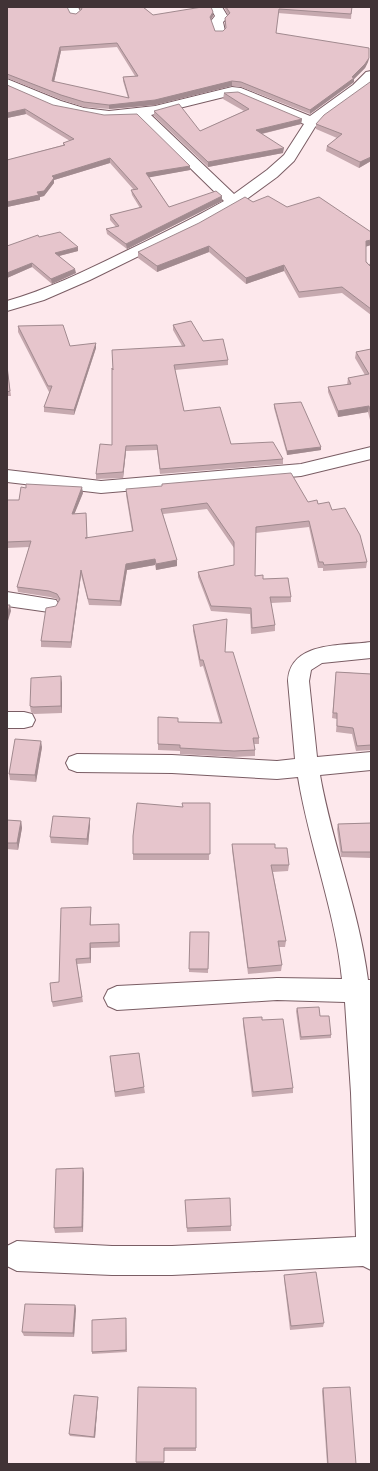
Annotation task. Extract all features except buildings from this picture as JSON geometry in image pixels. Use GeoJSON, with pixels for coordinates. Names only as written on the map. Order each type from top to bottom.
{"type":"FeatureCollection","features":[{"type":"Feature","properties":{"kind":"street"},"geometry":{"type":"LineString","coordinates":[[216,7],[222,17],[217,21],[219,30]]}},
{"type":"Feature","properties":{"kind":"street"},"geometry":{"type":"LineString","coordinates":[[7,306],[22,302],[74,282],[202,219],[233,201],[272,173],[291,157],[312,122],[370,78]]}},
{"type":"Feature","properties":{"kind":"street"},"geometry":{"type":"LineString","coordinates":[[7,83],[44,100],[95,114],[109,115],[140,112],[232,91],[241,92],[285,112],[312,122]]}},
{"type":"Feature","properties":{"kind":"street"},"geometry":{"type":"LineString","coordinates":[[140,112],[233,201]]}},
{"type":"Feature","properties":{"kind":"street"},"geometry":{"type":"LineString","coordinates":[[7,476],[101,487],[301,470],[371,453]]}},
{"type":"Feature","properties":{"kind":"street"},"geometry":{"type":"LineString","coordinates":[[7,599],[49,605]]}},
{"type":"Feature","properties":{"kind":"street"},"geometry":{"type":"LineString","coordinates":[[371,650],[323,655],[311,658],[302,664],[299,671],[303,739],[315,811],[364,991],[371,1254]]}},
{"type":"Feature","properties":{"kind":"street"},"geometry":{"type":"LineString","coordinates":[[76,763],[172,764],[277,770],[371,761]]}},
{"type":"Feature","properties":{"kind":"street"},"geometry":{"type":"LineString","coordinates":[[117,998],[277,989],[364,991]]}},
{"type":"Feature","properties":{"kind":"street"},"geometry":{"type":"LineString","coordinates":[[17,1256],[144,1261],[237,1259],[371,1251]]}},
{"type":"Feature","properties":{"kind":"path"},"geometry":{"type":"LineString","coordinates":[[360,259],[371,266]]}}]}
